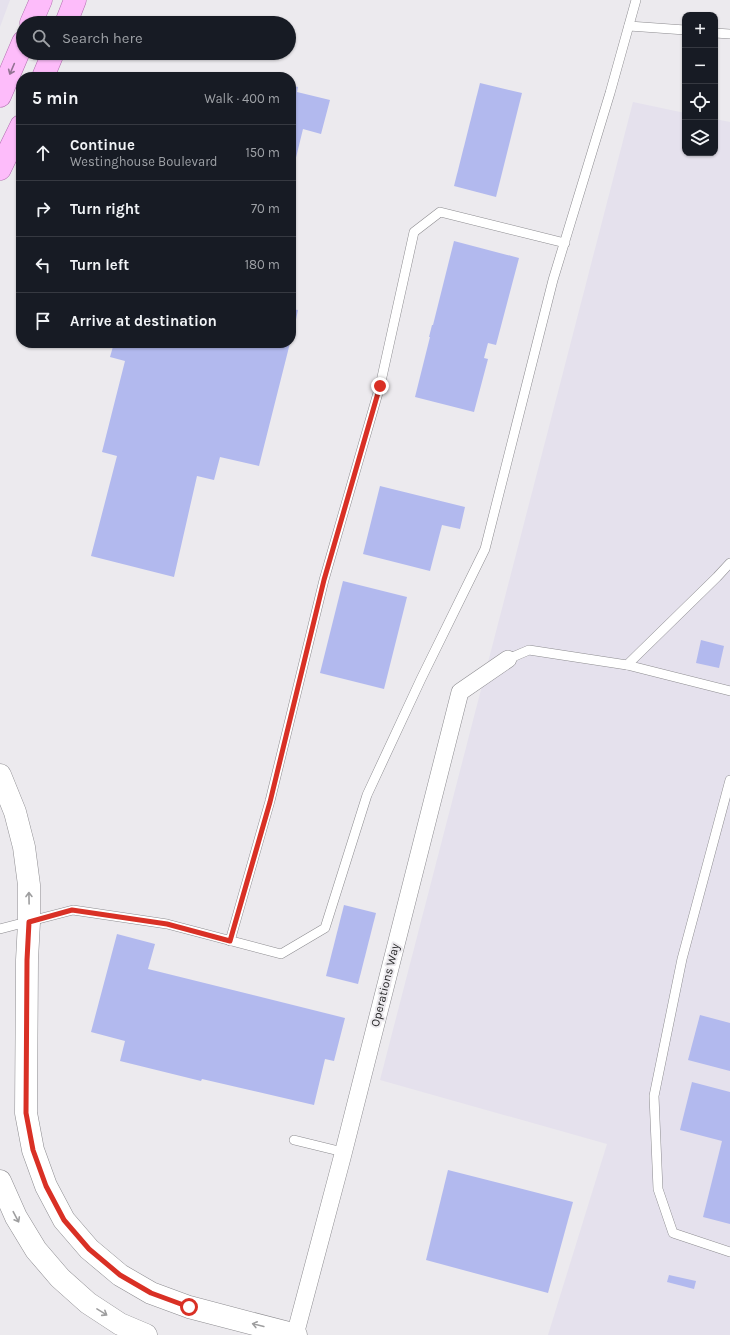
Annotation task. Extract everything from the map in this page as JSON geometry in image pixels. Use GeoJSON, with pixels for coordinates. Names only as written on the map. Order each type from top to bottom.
{"type":"FeatureCollection","features":[{"type":"Feature","properties":{"kind":"main road"},"geometry":{"type":"LineString","coordinates":[[34,16],[41,0]]}},
{"type":"Feature","properties":{"kind":"main road"},"geometry":{"type":"LineString","coordinates":[[69,16],[75,0]]}},
{"type":"Feature","properties":{"kind":"main road"},"geometry":{"type":"LineString","coordinates":[[0,96],[16,58]]}},
{"type":"Feature","properties":{"kind":"main road"},"geometry":{"type":"LineString","coordinates":[[45,72],[50,60]]}},
{"type":"Feature","properties":{"kind":"main road"},"geometry":{"type":"LineString","coordinates":[[0,169],[16,136]]}},
{"type":"Feature","properties":{"kind":"street","name":"Operations Way"},"geometry":{"type":"LineString","coordinates":[[296,1335],[460,692],[508,659]]}},
{"type":"Feature","properties":{"kind":"street"},"geometry":{"type":"LineString","coordinates":[[0,775],[15,812],[24,847],[28,885],[29,922],[27,960],[26,1113],[33,1150],[46,1186],[64,1220],[89,1249],[120,1275],[151,1293],[189,1307],[296,1335]]}},
{"type":"Feature","properties":{"kind":"street"},"geometry":{"type":"LineString","coordinates":[[0,1181],[16,1217],[36,1250],[60,1278],[88,1303],[120,1324],[146,1335]]}},
{"type":"Feature","properties":{"kind":"lane"},"geometry":{"type":"LineString","coordinates":[[0,929],[72,910],[167,924],[281,954],[325,928],[367,795],[485,548],[553,280],[610,93],[636,0]]}},
{"type":"Feature","properties":{"kind":"lane"},"geometry":{"type":"LineString","coordinates":[[629,26],[682,30]]}},
{"type":"Feature","properties":{"kind":"lane"},"geometry":{"type":"LineString","coordinates":[[718,33],[730,34]]}},
{"type":"Feature","properties":{"kind":"lane"},"geometry":{"type":"LineString","coordinates":[[230,941],[270,802],[324,580],[380,386],[414,232],[440,212],[565,243]]}},
{"type":"Feature","properties":{"kind":"lane"},"geometry":{"type":"LineString","coordinates":[[627,665],[730,563]]}},
{"type":"Feature","properties":{"kind":"lane"},"geometry":{"type":"LineString","coordinates":[[508,659],[529,650],[627,665],[730,691]]}},
{"type":"Feature","properties":{"kind":"lane"},"geometry":{"type":"LineString","coordinates":[[730,780],[682,959],[654,1096],[658,1189],[673,1233],[730,1252]]}},
{"type":"Feature","properties":{"kind":"lane"},"geometry":{"type":"LineString","coordinates":[[294,1140],[343,1152]]}},
{"type":"Feature","properties":{"kind":"shaded area"},"geometry":{"type":"Polygon","coordinates":[[[0,0],[10,0],[0,27],[0,0]]]}},
{"type":"Feature","properties":{"kind":"shaded area"},"geometry":{"type":"Polygon","coordinates":[[[633,102],[682,112],[682,156],[718,156],[718,120],[730,122],[730,1335],[548,1335],[607,1144],[380,1080],[633,102]]]}},
{"type":"Feature","properties":{"kind":"building"},"geometry":{"type":"Polygon","coordinates":[[[480,83],[522,93],[496,197],[454,186],[480,83]]]}},
{"type":"Feature","properties":{"kind":"building"},"geometry":{"type":"Polygon","coordinates":[[[296,86],[298,87],[297,92],[330,100],[321,134],[303,129],[296,158],[296,86]]]}},
{"type":"Feature","properties":{"kind":"building"},"geometry":{"type":"Polygon","coordinates":[[[454,241],[519,258],[496,345],[488,343],[484,358],[488,359],[474,412],[415,397],[454,241]]]}},
{"type":"Feature","properties":{"kind":"building"},"geometry":{"type":"Polygon","coordinates":[[[113,348],[289,348],[259,466],[220,457],[214,480],[197,476],[174,577],[91,556],[117,456],[102,452],[125,361],[110,357],[113,348]]]}},
{"type":"Feature","properties":{"kind":"building"},"geometry":{"type":"Polygon","coordinates":[[[380,486],[465,507],[460,529],[442,525],[430,571],[363,554],[380,486]]]}},
{"type":"Feature","properties":{"kind":"building"},"geometry":{"type":"Polygon","coordinates":[[[343,581],[407,597],[384,689],[320,673],[343,581]]]}},
{"type":"Feature","properties":{"kind":"building"},"geometry":{"type":"Polygon","coordinates":[[[701,640],[724,646],[719,668],[696,663],[701,640]]]}},
{"type":"Feature","properties":{"kind":"building"},"geometry":{"type":"Polygon","coordinates":[[[344,905],[376,913],[358,984],[326,976],[344,905]]]}},
{"type":"Feature","properties":{"kind":"building"},"geometry":{"type":"Polygon","coordinates":[[[117,934],[155,944],[148,969],[345,1018],[334,1061],[325,1059],[314,1105],[202,1079],[201,1081],[120,1061],[125,1041],[91,1032],[117,934]]]}},
{"type":"Feature","properties":{"kind":"building"},"geometry":{"type":"Polygon","coordinates":[[[700,1015],[730,1023],[730,1071],[688,1060],[700,1015]]]}},
{"type":"Feature","properties":{"kind":"building"},"geometry":{"type":"Polygon","coordinates":[[[692,1082],[730,1092],[730,1224],[703,1217],[722,1141],[680,1130],[692,1082]]]}},
{"type":"Feature","properties":{"kind":"building"},"geometry":{"type":"Polygon","coordinates":[[[448,1170],[573,1202],[548,1293],[426,1260],[448,1170]]]}},
{"type":"Feature","properties":{"kind":"building"},"geometry":{"type":"Polygon","coordinates":[[[669,1275],[696,1281],[694,1289],[667,1282],[669,1275]]]}},
{"type":"Feature","properties":{"kind":"route"},"geometry":{"type":"LineString","coordinates":[[189,1307],[151,1293],[120,1275],[89,1249],[64,1220],[46,1186],[33,1150],[26,1113],[27,960],[29,922],[72,910],[167,924],[230,941],[270,802],[324,580],[380,386]]}}]}
